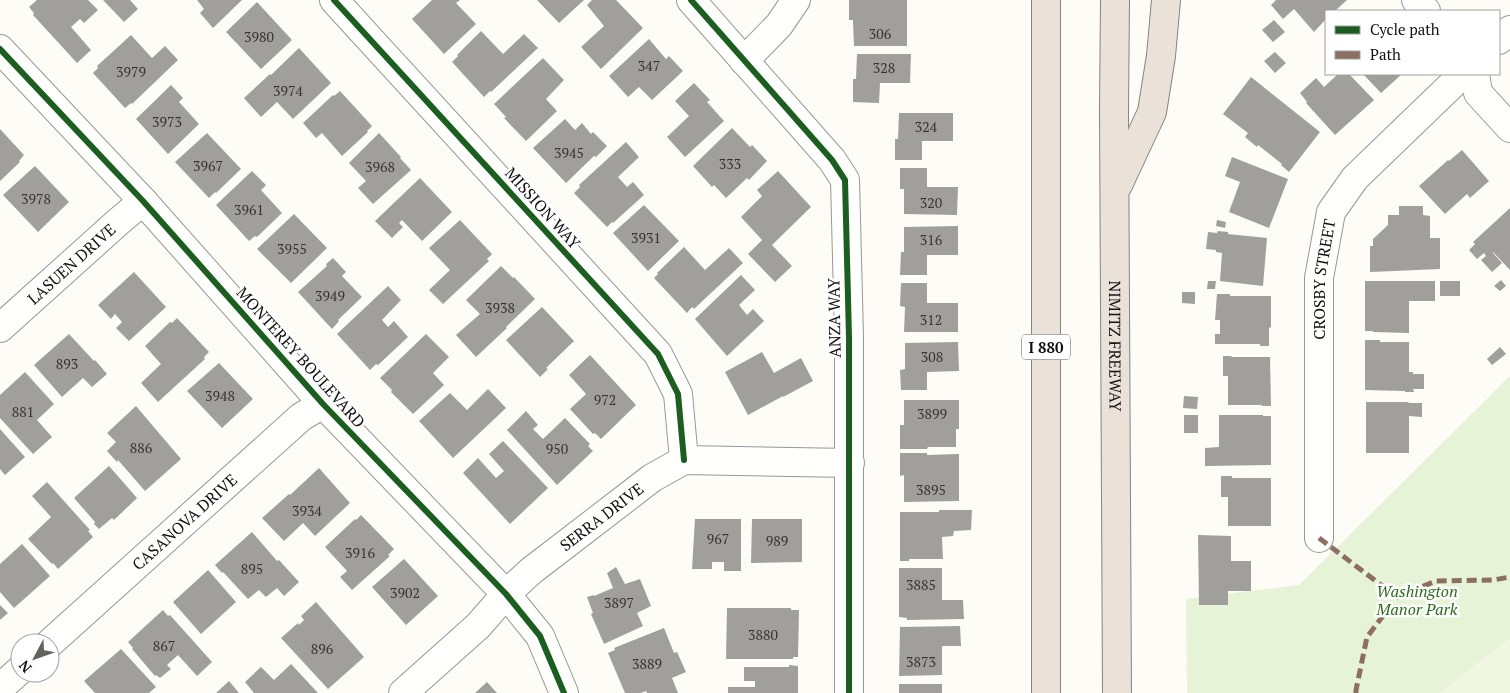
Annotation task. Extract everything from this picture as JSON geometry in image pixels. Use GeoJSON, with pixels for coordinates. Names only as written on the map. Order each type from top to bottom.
{"type":"FeatureCollection","features":[{"type":"Feature","properties":{"kind":"highway","name":"I 880"},"geometry":{"type":"LineString","coordinates":[[1046,0],[1046,693]]}},
{"type":"Feature","properties":{"kind":"highway","name":"NIMITZ FREEWAY"},"geometry":{"type":"LineString","coordinates":[[1115,0],[1118,693]]}},
{"type":"Feature","properties":{"kind":"highway"},"geometry":{"type":"LineString","coordinates":[[1115,190],[1152,112],[1162,56],[1166,0]]}},
{"type":"Feature","properties":{"kind":"street","name":"ANZA WAY"},"geometry":{"type":"LineString","coordinates":[[691,0],[832,160],[844,180],[849,337],[849,693]]}},
{"type":"Feature","properties":{"kind":"street"},"geometry":{"type":"LineString","coordinates":[[744,61],[779,25],[796,0]]}},
{"type":"Feature","properties":{"kind":"street"},"geometry":{"type":"LineString","coordinates":[[1416,0],[1425,10]]}},
{"type":"Feature","properties":{"kind":"street","name":"MISSION WAY"},"geometry":{"type":"LineString","coordinates":[[346,4],[658,354],[678,394],[684,460]]}},
{"type":"Feature","properties":{"kind":"street"},"geometry":{"type":"LineString","coordinates":[[1500,39],[1510,30]]}},
{"type":"Feature","properties":{"kind":"street","name":"MONTEREY BOULEVARD"},"geometry":{"type":"LineString","coordinates":[[0,49],[143,201],[323,404],[506,594],[540,636],[564,693]]}},
{"type":"Feature","properties":{"kind":"street","name":"CROSBY STREET"},"geometry":{"type":"LineString","coordinates":[[1319,538],[1319,278],[1331,212],[1355,178],[1462,75]]}},
{"type":"Feature","properties":{"kind":"street"},"geometry":{"type":"LineString","coordinates":[[1475,75],[1478,93],[1510,128]]}},
{"type":"Feature","properties":{"kind":"street","name":"LASUEN DRIVE"},"geometry":{"type":"LineString","coordinates":[[0,328],[143,201]]}},
{"type":"Feature","properties":{"kind":"street","name":"CASANOVA DRIVE"},"geometry":{"type":"LineString","coordinates":[[60,634],[301,417],[323,404]]}},
{"type":"Feature","properties":{"kind":"street"},"geometry":{"type":"LineString","coordinates":[[684,460],[850,464]]}},
{"type":"Feature","properties":{"kind":"street","name":"SERRA DRIVE"},"geometry":{"type":"LineString","coordinates":[[403,693],[478,626],[506,594],[531,571],[652,478],[684,460]]}},
{"type":"Feature","properties":{"kind":"street"},"geometry":{"type":"LineString","coordinates":[[0,688],[10,679]]}},
{"type":"Feature","properties":{"kind":"green space","name":"Washington Manor Park"},"geometry":{"type":"Polygon","coordinates":[[[1510,376],[1510,693],[1187,693],[1186,599],[1299,585],[1510,376]]]}},
{"type":"Feature","properties":{"kind":"green space"},"geometry":{"type":"Polygon","coordinates":[[[1510,638],[1510,693],[1439,693],[1510,638]]]}},
{"type":"Feature","properties":{"kind":"building"},"geometry":{"type":"Polygon","coordinates":[[[37,0],[88,0],[98,10],[84,23],[80,19],[71,27],[91,50],[77,63],[33,15],[34,13],[29,7],[37,0]]]}},
{"type":"Feature","properties":{"kind":"building"},"geometry":{"type":"Polygon","coordinates":[[[103,0],[130,0],[138,9],[124,22],[103,0]]]}},
{"type":"Feature","properties":{"kind":"building"},"geometry":{"type":"Polygon","coordinates":[[[197,0],[242,0],[213,28],[200,13],[204,9],[197,0]]]}},
{"type":"Feature","properties":{"kind":"building"},"geometry":{"type":"Polygon","coordinates":[[[432,0],[460,0],[456,3],[476,24],[444,54],[412,19],[432,0]]]}},
{"type":"Feature","properties":{"kind":"building"},"geometry":{"type":"Polygon","coordinates":[[[537,0],[584,0],[559,23],[537,0]]]}},
{"type":"Feature","properties":{"kind":"building"},"geometry":{"type":"Polygon","coordinates":[[[592,0],[616,0],[643,28],[601,69],[581,47],[604,26],[587,5],[592,0]]]}},
{"type":"Feature","properties":{"kind":"building"},"geometry":{"type":"Polygon","coordinates":[[[849,0],[907,0],[907,46],[854,46],[853,20],[849,20],[849,0]]]}},
{"type":"Feature","properties":{"kind":"building"},"geometry":{"type":"Polygon","coordinates":[[[1276,0],[1347,0],[1336,10],[1325,10],[1325,20],[1314,32],[1294,9],[1283,19],[1271,5],[1276,0]]]}},
{"type":"Feature","properties":{"kind":"building"},"geometry":{"type":"Polygon","coordinates":[[[257,2],[292,40],[261,69],[226,32],[257,2]]]}},
{"type":"Feature","properties":{"kind":"building"},"geometry":{"type":"Polygon","coordinates":[[[1274,20],[1285,32],[1273,42],[1262,30],[1274,20]]]}},
{"type":"Feature","properties":{"kind":"building"},"geometry":{"type":"Polygon","coordinates":[[[481,31],[503,54],[524,34],[538,48],[484,97],[452,62],[481,31]]]}},
{"type":"Feature","properties":{"kind":"building"},"geometry":{"type":"Polygon","coordinates":[[[131,35],[152,58],[165,46],[178,60],[132,104],[125,108],[93,73],[98,68],[97,66],[131,35]]]}},
{"type":"Feature","properties":{"kind":"building"},"geometry":{"type":"Polygon","coordinates":[[[649,39],[666,59],[669,56],[683,71],[652,100],[639,87],[628,97],[609,76],[649,39]]]}},
{"type":"Feature","properties":{"kind":"building"},"geometry":{"type":"Polygon","coordinates":[[[299,48],[331,83],[293,119],[277,102],[261,117],[244,98],[299,48]]]}},
{"type":"Feature","properties":{"kind":"building"},"geometry":{"type":"Polygon","coordinates":[[[1275,52],[1286,63],[1275,73],[1264,61],[1275,52]]]}},
{"type":"Feature","properties":{"kind":"building"},"geometry":{"type":"Polygon","coordinates":[[[857,54],[911,54],[910,83],[880,83],[879,103],[853,102],[853,79],[856,79],[857,54]]]}},
{"type":"Feature","properties":{"kind":"building"},"geometry":{"type":"Polygon","coordinates":[[[543,58],[564,80],[546,99],[557,111],[526,141],[504,118],[506,117],[494,104],[543,58]]]}},
{"type":"Feature","properties":{"kind":"building"},"geometry":{"type":"Polygon","coordinates":[[[1337,75],[1350,75],[1374,100],[1335,135],[1306,103],[1300,93],[1316,78],[1324,87],[1337,75]]]}},
{"type":"Feature","properties":{"kind":"building"},"geometry":{"type":"Polygon","coordinates":[[[1364,75],[1401,75],[1381,93],[1364,75]]]}},
{"type":"Feature","properties":{"kind":"building"},"geometry":{"type":"Polygon","coordinates":[[[1251,77],[1320,132],[1289,172],[1282,164],[1245,137],[1248,133],[1223,114],[1251,77]]]}},
{"type":"Feature","properties":{"kind":"building"},"geometry":{"type":"Polygon","coordinates":[[[694,83],[710,100],[707,102],[724,121],[685,157],[667,137],[689,116],[675,101],[694,83]]]}},
{"type":"Feature","properties":{"kind":"building"},"geometry":{"type":"Polygon","coordinates":[[[171,85],[183,98],[179,102],[199,124],[168,154],[136,119],[171,85]]]}},
{"type":"Feature","properties":{"kind":"building"},"geometry":{"type":"Polygon","coordinates":[[[340,91],[372,126],[342,156],[322,133],[316,138],[303,123],[333,95],[340,91]]]}},
{"type":"Feature","properties":{"kind":"building"},"geometry":{"type":"Polygon","coordinates":[[[899,113],[953,113],[953,141],[922,141],[922,160],[895,160],[895,139],[898,139],[899,113]]]}},
{"type":"Feature","properties":{"kind":"building"},"geometry":{"type":"Polygon","coordinates":[[[565,119],[575,130],[582,123],[591,134],[593,132],[607,146],[566,183],[533,148],[565,119]]]}},
{"type":"Feature","properties":{"kind":"building"},"geometry":{"type":"Polygon","coordinates":[[[732,128],[767,161],[749,180],[747,178],[726,198],[714,185],[712,187],[693,166],[732,128]]]}},
{"type":"Feature","properties":{"kind":"building"},"geometry":{"type":"Polygon","coordinates":[[[0,129],[24,155],[20,162],[0,181],[0,129]]]}},
{"type":"Feature","properties":{"kind":"building"},"geometry":{"type":"Polygon","coordinates":[[[207,133],[241,169],[209,198],[175,162],[207,133]]]}},
{"type":"Feature","properties":{"kind":"building"},"geometry":{"type":"Polygon","coordinates":[[[379,133],[411,170],[373,204],[358,188],[366,181],[349,163],[379,133]]]}},
{"type":"Feature","properties":{"kind":"building"},"geometry":{"type":"Polygon","coordinates":[[[626,142],[639,157],[618,177],[627,187],[633,182],[644,195],[607,227],[574,193],[580,187],[579,185],[626,142]]]}},
{"type":"Feature","properties":{"kind":"building"},"geometry":{"type":"Polygon","coordinates":[[[1462,150],[1489,181],[1470,198],[1467,194],[1445,214],[1419,186],[1462,150]]]}},
{"type":"Feature","properties":{"kind":"building"},"geometry":{"type":"Polygon","coordinates":[[[1232,157],[1288,179],[1269,228],[1229,212],[1240,182],[1225,176],[1232,157]]]}},
{"type":"Feature","properties":{"kind":"building"},"geometry":{"type":"Polygon","coordinates":[[[35,166],[69,202],[38,232],[3,195],[35,166]]]}},
{"type":"Feature","properties":{"kind":"building"},"geometry":{"type":"Polygon","coordinates":[[[900,168],[927,168],[927,187],[958,187],[957,215],[904,214],[904,189],[900,189],[900,168]]]}},
{"type":"Feature","properties":{"kind":"building"},"geometry":{"type":"Polygon","coordinates":[[[252,171],[266,185],[261,190],[282,213],[257,237],[255,236],[249,241],[216,205],[252,171]]]}},
{"type":"Feature","properties":{"kind":"building"},"geometry":{"type":"Polygon","coordinates":[[[778,171],[811,207],[772,245],[792,266],[775,282],[748,254],[762,240],[741,217],[762,196],[757,190],[778,171]]]}},
{"type":"Feature","properties":{"kind":"building"},"geometry":{"type":"Polygon","coordinates":[[[420,178],[452,212],[422,241],[402,220],[399,223],[403,227],[392,238],[375,221],[420,178]]]}},
{"type":"Feature","properties":{"kind":"building"},"geometry":{"type":"Polygon","coordinates":[[[644,205],[679,241],[648,271],[613,233],[644,205]]]}},
{"type":"Feature","properties":{"kind":"building"},"geometry":{"type":"Polygon","coordinates":[[[1399,206],[1423,206],[1423,215],[1430,216],[1430,238],[1440,238],[1440,269],[1370,272],[1370,246],[1373,246],[1373,239],[1388,225],[1388,215],[1399,215],[1399,206]]]}},
{"type":"Feature","properties":{"kind":"building"},"geometry":{"type":"Polygon","coordinates":[[[1510,208],[1510,270],[1493,252],[1502,263],[1492,272],[1481,260],[1486,256],[1484,253],[1477,259],[1469,250],[1475,244],[1473,242],[1510,208]]]}},
{"type":"Feature","properties":{"kind":"building"},"geometry":{"type":"Polygon","coordinates":[[[294,214],[327,248],[291,283],[257,249],[294,214]]]}},
{"type":"Feature","properties":{"kind":"building"},"geometry":{"type":"Polygon","coordinates":[[[460,220],[492,254],[487,259],[489,261],[443,304],[429,290],[450,270],[429,248],[460,220]]]}},
{"type":"Feature","properties":{"kind":"building"},"geometry":{"type":"Polygon","coordinates":[[[1217,220],[1226,222],[1225,228],[1216,226],[1217,220]]]}},
{"type":"Feature","properties":{"kind":"building"},"geometry":{"type":"Polygon","coordinates":[[[958,226],[958,255],[927,255],[927,275],[900,275],[901,252],[904,252],[904,227],[958,226]]]}},
{"type":"Feature","properties":{"kind":"building"},"geometry":{"type":"Polygon","coordinates":[[[1218,231],[1228,232],[1228,234],[1267,238],[1263,286],[1220,281],[1222,253],[1206,249],[1208,232],[1217,233],[1218,231]]]}},
{"type":"Feature","properties":{"kind":"building"},"geometry":{"type":"Polygon","coordinates":[[[684,247],[705,270],[729,248],[743,263],[694,309],[692,307],[687,313],[654,278],[684,247]]]}},
{"type":"Feature","properties":{"kind":"building"},"geometry":{"type":"Polygon","coordinates":[[[333,258],[346,272],[342,276],[362,297],[338,320],[332,329],[298,292],[327,266],[326,264],[333,258]]]}},
{"type":"Feature","properties":{"kind":"building"},"geometry":{"type":"Polygon","coordinates":[[[501,266],[535,299],[476,357],[456,335],[480,314],[466,300],[501,266]]]}},
{"type":"Feature","properties":{"kind":"building"},"geometry":{"type":"Polygon","coordinates":[[[134,272],[166,307],[129,341],[116,328],[122,322],[115,314],[111,319],[98,305],[134,272]]]}},
{"type":"Feature","properties":{"kind":"building"},"geometry":{"type":"Polygon","coordinates":[[[741,275],[755,290],[739,305],[747,315],[753,309],[764,321],[727,356],[695,319],[741,275]]]}},
{"type":"Feature","properties":{"kind":"building"},"geometry":{"type":"Polygon","coordinates":[[[1501,280],[1506,286],[1500,291],[1494,286],[1501,280]]]}},
{"type":"Feature","properties":{"kind":"building"},"geometry":{"type":"Polygon","coordinates":[[[1208,281],[1216,281],[1215,289],[1207,289],[1208,281]]]}},
{"type":"Feature","properties":{"kind":"building"},"geometry":{"type":"Polygon","coordinates":[[[1365,281],[1435,281],[1435,301],[1409,301],[1409,333],[1365,331],[1365,281]]]}},
{"type":"Feature","properties":{"kind":"building"},"geometry":{"type":"Polygon","coordinates":[[[1440,281],[1460,281],[1460,296],[1440,296],[1440,281]]]}},
{"type":"Feature","properties":{"kind":"building"},"geometry":{"type":"Polygon","coordinates":[[[901,283],[927,283],[927,303],[958,303],[958,332],[904,332],[905,307],[900,306],[901,283]]]}},
{"type":"Feature","properties":{"kind":"building"},"geometry":{"type":"Polygon","coordinates":[[[388,286],[401,300],[382,320],[388,327],[394,321],[408,337],[370,370],[337,334],[388,286]]]}},
{"type":"Feature","properties":{"kind":"building"},"geometry":{"type":"Polygon","coordinates":[[[1182,292],[1195,292],[1195,304],[1182,303],[1182,292]]]}},
{"type":"Feature","properties":{"kind":"building"},"geometry":{"type":"Polygon","coordinates":[[[1217,294],[1230,294],[1230,296],[1271,296],[1269,346],[1260,346],[1260,344],[1215,344],[1215,334],[1220,334],[1220,320],[1215,320],[1217,294]]]}},
{"type":"Feature","properties":{"kind":"building"},"geometry":{"type":"Polygon","coordinates":[[[542,307],[574,341],[546,368],[548,369],[540,377],[506,340],[542,307]]]}},
{"type":"Feature","properties":{"kind":"building"},"geometry":{"type":"Polygon","coordinates":[[[177,318],[209,352],[204,357],[205,359],[158,402],[141,383],[161,364],[145,346],[170,322],[172,323],[177,318]]]}},
{"type":"Feature","properties":{"kind":"building"},"geometry":{"type":"Polygon","coordinates":[[[69,334],[107,374],[92,387],[83,378],[62,397],[34,365],[69,334]]]}},
{"type":"Feature","properties":{"kind":"building"},"geometry":{"type":"Polygon","coordinates":[[[426,334],[449,357],[433,373],[444,385],[413,414],[380,378],[426,334]]]}},
{"type":"Feature","properties":{"kind":"building"},"geometry":{"type":"Polygon","coordinates":[[[1365,340],[1409,342],[1409,372],[1424,374],[1424,389],[1413,389],[1414,392],[1365,390],[1365,340]]]}},
{"type":"Feature","properties":{"kind":"building"},"geometry":{"type":"Polygon","coordinates":[[[958,342],[959,371],[927,372],[927,390],[901,390],[900,370],[905,369],[905,343],[958,342]]]}},
{"type":"Feature","properties":{"kind":"building"},"geometry":{"type":"Polygon","coordinates":[[[1500,347],[1506,354],[1492,365],[1487,359],[1500,347]]]}},
{"type":"Feature","properties":{"kind":"building"},"geometry":{"type":"Polygon","coordinates":[[[762,352],[774,373],[801,358],[813,381],[748,415],[725,372],[762,352]]]}},
{"type":"Feature","properties":{"kind":"building"},"geometry":{"type":"Polygon","coordinates":[[[590,355],[636,405],[601,439],[595,433],[593,434],[570,409],[586,394],[569,375],[590,355]]]}},
{"type":"Feature","properties":{"kind":"building"},"geometry":{"type":"Polygon","coordinates":[[[1223,356],[1270,357],[1271,406],[1228,405],[1228,376],[1223,376],[1223,356]]]}},
{"type":"Feature","properties":{"kind":"building"},"geometry":{"type":"Polygon","coordinates":[[[219,363],[253,399],[222,428],[187,391],[219,363]]]}},
{"type":"Feature","properties":{"kind":"building"},"geometry":{"type":"Polygon","coordinates":[[[25,372],[54,404],[37,420],[52,437],[33,454],[0,418],[0,395],[25,372]]]}},
{"type":"Feature","properties":{"kind":"building"},"geometry":{"type":"Polygon","coordinates":[[[488,389],[506,408],[453,458],[419,421],[450,393],[467,410],[488,389]]]}},
{"type":"Feature","properties":{"kind":"building"},"geometry":{"type":"Polygon","coordinates":[[[1184,396],[1198,397],[1197,409],[1183,408],[1184,396]]]}},
{"type":"Feature","properties":{"kind":"building"},"geometry":{"type":"Polygon","coordinates":[[[904,400],[959,400],[959,429],[956,429],[956,447],[900,449],[900,425],[904,425],[904,400]]]}},
{"type":"Feature","properties":{"kind":"building"},"geometry":{"type":"Polygon","coordinates":[[[1366,402],[1422,403],[1422,417],[1409,416],[1409,453],[1366,453],[1366,402]]]}},
{"type":"Feature","properties":{"kind":"building"},"geometry":{"type":"Polygon","coordinates":[[[136,406],[181,459],[145,491],[118,460],[117,462],[107,451],[116,442],[107,433],[136,406]]]}},
{"type":"Feature","properties":{"kind":"building"},"geometry":{"type":"Polygon","coordinates":[[[526,411],[538,425],[533,429],[543,439],[565,418],[590,444],[588,446],[593,451],[557,485],[507,430],[526,411]]]}},
{"type":"Feature","properties":{"kind":"building"},"geometry":{"type":"Polygon","coordinates":[[[1184,415],[1198,415],[1198,433],[1184,433],[1184,415]]]}},
{"type":"Feature","properties":{"kind":"building"},"geometry":{"type":"Polygon","coordinates":[[[1219,415],[1271,416],[1271,465],[1205,466],[1205,448],[1219,447],[1219,415]]]}},
{"type":"Feature","properties":{"kind":"building"},"geometry":{"type":"Polygon","coordinates":[[[0,429],[25,457],[5,475],[0,469],[0,429]]]}},
{"type":"Feature","properties":{"kind":"building"},"geometry":{"type":"Polygon","coordinates":[[[503,441],[548,488],[510,524],[463,473],[478,458],[496,478],[504,471],[489,454],[503,441]]]}},
{"type":"Feature","properties":{"kind":"building"},"geometry":{"type":"Polygon","coordinates":[[[900,453],[927,453],[927,455],[959,454],[959,501],[904,502],[904,475],[900,476],[900,453]]]}},
{"type":"Feature","properties":{"kind":"building"},"geometry":{"type":"Polygon","coordinates":[[[109,466],[137,498],[114,520],[112,518],[99,529],[74,498],[109,466]]]}},
{"type":"Feature","properties":{"kind":"building"},"geometry":{"type":"Polygon","coordinates":[[[319,468],[350,503],[315,536],[303,523],[284,541],[262,518],[319,468]]]}},
{"type":"Feature","properties":{"kind":"building"},"geometry":{"type":"Polygon","coordinates":[[[1221,476],[1232,476],[1232,478],[1271,478],[1271,526],[1228,526],[1228,497],[1221,497],[1221,476]]]}},
{"type":"Feature","properties":{"kind":"building"},"geometry":{"type":"Polygon","coordinates":[[[47,482],[90,530],[88,531],[93,537],[58,569],[28,539],[51,517],[32,496],[47,482]]]}},
{"type":"Feature","properties":{"kind":"building"},"geometry":{"type":"Polygon","coordinates":[[[939,510],[972,510],[971,530],[954,531],[953,536],[942,537],[943,559],[909,559],[909,561],[900,561],[900,512],[939,512],[939,510]]]}},
{"type":"Feature","properties":{"kind":"building"},"geometry":{"type":"Polygon","coordinates":[[[361,515],[394,549],[388,555],[390,556],[352,590],[340,577],[347,571],[325,547],[361,515]]]}},
{"type":"Feature","properties":{"kind":"building"},"geometry":{"type":"Polygon","coordinates":[[[695,519],[741,519],[741,571],[724,571],[724,562],[712,562],[712,569],[692,569],[695,519]]]}},
{"type":"Feature","properties":{"kind":"building"},"geometry":{"type":"Polygon","coordinates":[[[752,519],[802,519],[802,562],[751,563],[752,519]]]}},
{"type":"Feature","properties":{"kind":"building"},"geometry":{"type":"Polygon","coordinates":[[[252,532],[277,561],[279,560],[299,582],[284,596],[277,588],[266,597],[259,590],[248,599],[215,565],[252,532]]]}},
{"type":"Feature","properties":{"kind":"building"},"geometry":{"type":"Polygon","coordinates":[[[1198,535],[1231,536],[1231,561],[1251,561],[1251,591],[1228,591],[1228,605],[1199,605],[1198,535]]]}},
{"type":"Feature","properties":{"kind":"building"},"geometry":{"type":"Polygon","coordinates":[[[22,544],[50,576],[14,608],[0,592],[0,564],[22,544]]]}},
{"type":"Feature","properties":{"kind":"building"},"geometry":{"type":"Polygon","coordinates":[[[404,559],[438,596],[406,625],[372,587],[404,559]]]}},
{"type":"Feature","properties":{"kind":"building"},"geometry":{"type":"Polygon","coordinates":[[[616,567],[625,584],[640,579],[651,606],[637,613],[643,626],[604,644],[591,614],[593,613],[587,597],[613,588],[607,573],[616,567]]]}},
{"type":"Feature","properties":{"kind":"building"},"geometry":{"type":"Polygon","coordinates":[[[899,568],[942,568],[942,600],[963,600],[964,619],[907,620],[907,618],[899,617],[899,568]]]}},
{"type":"Feature","properties":{"kind":"building"},"geometry":{"type":"Polygon","coordinates":[[[208,570],[236,602],[201,634],[173,602],[208,570]]]}},
{"type":"Feature","properties":{"kind":"building"},"geometry":{"type":"Polygon","coordinates":[[[316,602],[364,657],[328,689],[281,638],[304,620],[301,616],[316,602]]]}},
{"type":"Feature","properties":{"kind":"building"},"geometry":{"type":"Polygon","coordinates":[[[0,605],[8,613],[0,620],[0,605]]]}},
{"type":"Feature","properties":{"kind":"building"},"geometry":{"type":"Polygon","coordinates":[[[727,608],[791,608],[791,610],[799,610],[798,657],[793,657],[793,659],[726,659],[727,608]]]}},
{"type":"Feature","properties":{"kind":"building"},"geometry":{"type":"Polygon","coordinates":[[[163,610],[168,616],[170,615],[212,662],[197,676],[178,655],[167,665],[171,669],[160,678],[155,676],[128,642],[163,610]]]}},
{"type":"Feature","properties":{"kind":"building"},"geometry":{"type":"Polygon","coordinates":[[[960,626],[961,646],[942,646],[942,675],[899,676],[900,627],[960,626]]]}},
{"type":"Feature","properties":{"kind":"building"},"geometry":{"type":"Polygon","coordinates":[[[664,628],[674,653],[677,652],[686,672],[672,678],[678,693],[647,693],[646,691],[641,693],[625,693],[608,653],[615,650],[614,648],[664,628]]]}},
{"type":"Feature","properties":{"kind":"building"},"geometry":{"type":"Polygon","coordinates":[[[121,649],[156,687],[149,693],[95,693],[84,681],[121,649]]]}},
{"type":"Feature","properties":{"kind":"building"},"geometry":{"type":"Polygon","coordinates":[[[291,664],[318,693],[254,693],[245,682],[261,667],[274,680],[291,664]]]}},
{"type":"Feature","properties":{"kind":"building"},"geometry":{"type":"Polygon","coordinates":[[[789,665],[798,666],[798,693],[728,693],[728,687],[755,687],[755,681],[744,681],[744,667],[789,667],[789,665]]]}},
{"type":"Feature","properties":{"kind":"building"},"geometry":{"type":"Polygon","coordinates":[[[229,681],[239,693],[216,693],[229,681]]]}},
{"type":"Feature","properties":{"kind":"building"},"geometry":{"type":"Polygon","coordinates":[[[487,682],[497,693],[475,693],[487,682]]]}},
{"type":"Feature","properties":{"kind":"building"},"geometry":{"type":"Polygon","coordinates":[[[899,684],[942,684],[942,693],[899,693],[899,684]]]}},
{"type":"Feature","properties":{"kind":"marked path"},"geometry":{"type":"LineString","coordinates":[[1319,538],[1397,597]]}},
{"type":"Feature","properties":{"kind":"marked path"},"geometry":{"type":"LineString","coordinates":[[1356,693],[1367,637],[1397,597],[1436,581],[1493,580],[1510,577]]}},
{"type":"Feature","properties":{"kind":"cycle path"},"geometry":{"type":"LineString","coordinates":[[334,0],[658,354],[678,394],[684,460]]}},
{"type":"Feature","properties":{"kind":"cycle path"},"geometry":{"type":"LineString","coordinates":[[691,0],[832,160],[845,180],[849,337],[849,693]]}},
{"type":"Feature","properties":{"kind":"cycle path"},"geometry":{"type":"LineString","coordinates":[[0,49],[143,201],[323,404],[506,594],[540,636],[564,693]]}}]}
